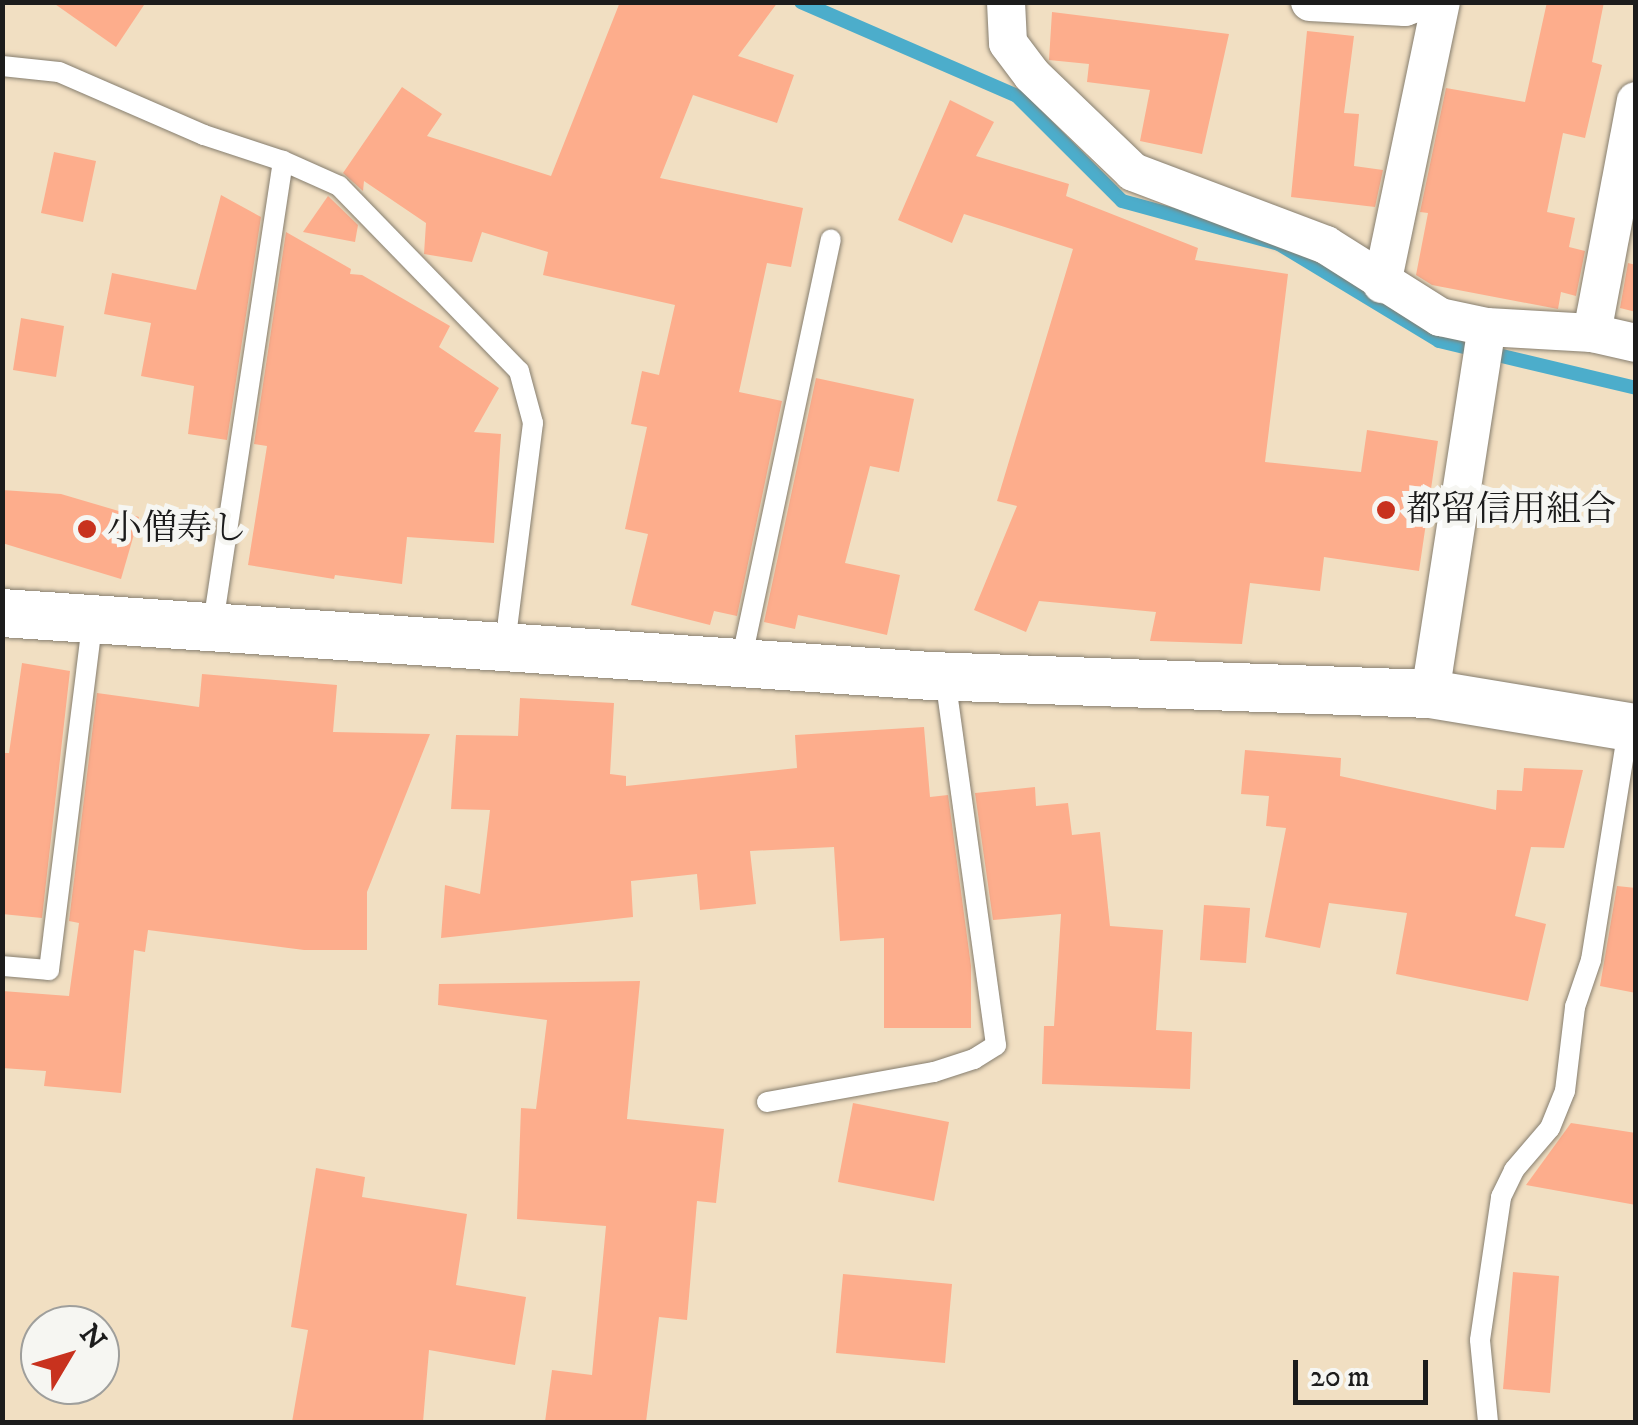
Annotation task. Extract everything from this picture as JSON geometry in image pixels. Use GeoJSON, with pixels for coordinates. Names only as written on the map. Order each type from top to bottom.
{"type":"FeatureCollection","features":[{"type":"Feature","properties":{"kind":"street"},"geometry":{"type":"LineString","coordinates":[[1006,2],[1008,43],[1032,75],[1133,172],[1326,245],[1382,284],[1440,317],[1487,327],[1592,333],[1636,343]]}},
{"type":"Feature","properties":{"kind":"street"},"geometry":{"type":"LineString","coordinates":[[1310,2],[1405,7],[1419,2]]}},
{"type":"Feature","properties":{"kind":"street"},"geometry":{"type":"LineString","coordinates":[[1382,284],[1441,2]]}},
{"type":"Feature","properties":{"kind":"street"},"geometry":{"type":"LineString","coordinates":[[1592,333],[1636,101]]}},
{"type":"Feature","properties":{"kind":"street"},"geometry":{"type":"LineString","coordinates":[[1430,694],[1487,327]]}},
{"type":"Feature","properties":{"kind":"street"},"geometry":{"type":"LineString","coordinates":[[2,613],[93,616],[945,677],[1430,694],[1632,728]]}},
{"type":"Feature","properties":{"kind":"lane"},"geometry":{"type":"LineString","coordinates":[[2,66],[59,72],[340,186],[519,371],[533,423],[505,646]]}},
{"type":"Feature","properties":{"kind":"lane"},"geometry":{"type":"LineString","coordinates":[[213,625],[283,160]]}},
{"type":"Feature","properties":{"kind":"lane"},"geometry":{"type":"LineString","coordinates":[[741,662],[831,239]]}},
{"type":"Feature","properties":{"kind":"lane"},"geometry":{"type":"LineString","coordinates":[[2,966],[49,970],[93,616]]}},
{"type":"Feature","properties":{"kind":"lane"},"geometry":{"type":"LineString","coordinates":[[767,1102],[934,1072],[974,1059],[996,1045],[945,677]]}},
{"type":"Feature","properties":{"kind":"lane"},"geometry":{"type":"LineString","coordinates":[[1488,1422],[1480,1340],[1501,1197],[1514,1170],[1550,1128],[1564,1091],[1575,1007],[1591,960],[1632,728]]}},
{"type":"Feature","properties":{"kind":"building"},"geometry":{"type":"Polygon","coordinates":[[[52,2],[146,2],[116,47],[52,2]]]}},
{"type":"Feature","properties":{"kind":"building"},"geometry":{"type":"Polygon","coordinates":[[[620,2],[778,2],[738,56],[794,75],[777,123],[693,95],[660,178],[803,208],[791,267],[767,263],[739,392],[782,401],[737,616],[714,611],[710,625],[631,605],[648,534],[625,529],[647,427],[631,424],[642,371],[659,375],[675,305],[543,275],[548,252],[482,232],[472,262],[424,254],[426,223],[364,181],[363,191],[343,173],[402,87],[442,114],[427,136],[551,176],[620,2]]]}},
{"type":"Feature","properties":{"kind":"building"},"geometry":{"type":"Polygon","coordinates":[[[1547,2],[1604,2],[1592,62],[1602,65],[1585,138],[1563,133],[1547,212],[1575,218],[1569,247],[1585,251],[1576,296],[1561,292],[1558,309],[1432,285],[1416,275],[1428,213],[1420,212],[1446,88],[1525,102],[1547,2]]]}},
{"type":"Feature","properties":{"kind":"building"},"geometry":{"type":"Polygon","coordinates":[[[1052,12],[1229,34],[1202,154],[1140,141],[1150,90],[1087,82],[1089,64],[1049,60],[1052,12]]]}},
{"type":"Feature","properties":{"kind":"building"},"geometry":{"type":"Polygon","coordinates":[[[1307,31],[1354,36],[1344,113],[1359,114],[1354,166],[1383,170],[1375,207],[1291,197],[1307,31]]]}},
{"type":"Feature","properties":{"kind":"building"},"geometry":{"type":"Polygon","coordinates":[[[950,100],[994,122],[976,156],[1069,184],[1066,196],[1198,248],[1195,260],[1288,274],[1265,462],[1361,472],[1367,430],[1438,441],[1419,571],[1324,557],[1320,591],[1250,583],[1242,644],[1150,641],[1156,612],[1039,601],[1026,632],[974,610],[1017,506],[997,501],[1073,249],[964,214],[952,243],[898,220],[950,100]]]}},
{"type":"Feature","properties":{"kind":"building"},"geometry":{"type":"Polygon","coordinates":[[[54,152],[96,161],[83,222],[41,213],[54,152]]]}},
{"type":"Feature","properties":{"kind":"building"},"geometry":{"type":"Polygon","coordinates":[[[221,195],[261,217],[227,440],[188,434],[194,386],[141,376],[151,323],[104,314],[112,273],[196,290],[221,195]]]}},
{"type":"Feature","properties":{"kind":"building"},"geometry":{"type":"Polygon","coordinates":[[[328,196],[358,225],[355,242],[303,232],[328,196]]]}},
{"type":"Feature","properties":{"kind":"building"},"geometry":{"type":"Polygon","coordinates":[[[286,232],[351,269],[350,274],[362,275],[450,326],[439,347],[499,388],[474,432],[501,434],[494,543],[407,537],[402,584],[335,575],[334,579],[248,565],[267,446],[254,444],[286,232]]]}},
{"type":"Feature","properties":{"kind":"building"},"geometry":{"type":"Polygon","coordinates":[[[1628,263],[1636,265],[1636,312],[1620,308],[1628,263]]]}},
{"type":"Feature","properties":{"kind":"building"},"geometry":{"type":"Polygon","coordinates":[[[21,318],[64,326],[56,377],[13,370],[21,318]]]}},
{"type":"Feature","properties":{"kind":"building"},"geometry":{"type":"Polygon","coordinates":[[[816,378],[914,399],[899,472],[870,466],[845,563],[900,575],[887,635],[798,615],[795,629],[764,622],[816,378]]]}},
{"type":"Feature","properties":{"kind":"building"},"geometry":{"type":"Polygon","coordinates":[[[2,490],[61,494],[139,517],[121,579],[2,543],[2,490]]]}},
{"type":"Feature","properties":{"kind":"building"},"geometry":{"type":"Polygon","coordinates":[[[22,663],[70,671],[42,918],[2,914],[2,753],[9,753],[22,663]]]}},
{"type":"Feature","properties":{"kind":"building"},"geometry":{"type":"Polygon","coordinates":[[[202,674],[337,685],[333,732],[430,734],[367,892],[367,950],[304,950],[148,930],[145,952],[134,950],[121,1093],[44,1086],[46,1071],[2,1068],[2,991],[69,996],[79,923],[69,921],[97,693],[199,707],[202,674]]]}},
{"type":"Feature","properties":{"kind":"building"},"geometry":{"type":"Polygon","coordinates":[[[520,698],[614,703],[610,774],[626,776],[626,786],[797,768],[795,735],[924,727],[930,797],[948,795],[971,966],[971,1028],[884,1028],[884,938],[840,941],[834,847],[750,851],[756,904],[700,910],[697,874],[631,881],[633,917],[441,938],[445,885],[480,894],[490,810],[451,809],[456,735],[518,736],[520,698]]]}},
{"type":"Feature","properties":{"kind":"building"},"geometry":{"type":"Polygon","coordinates":[[[1245,750],[1341,758],[1340,776],[1496,810],[1497,790],[1522,791],[1524,768],[1583,770],[1564,848],[1531,847],[1515,916],[1546,924],[1528,1001],[1396,974],[1407,913],[1329,903],[1320,948],[1265,937],[1286,828],[1266,826],[1269,796],[1241,794],[1245,750]]]}},
{"type":"Feature","properties":{"kind":"building"},"geometry":{"type":"Polygon","coordinates":[[[1035,787],[1036,806],[1068,803],[1072,835],[1100,832],[1110,926],[1163,930],[1156,1030],[1192,1032],[1190,1089],[1042,1084],[1044,1026],[1054,1026],[1061,914],[993,920],[975,793],[1035,787]]]}},
{"type":"Feature","properties":{"kind":"building"},"geometry":{"type":"Polygon","coordinates":[[[1617,886],[1636,888],[1636,993],[1600,986],[1617,886]]]}},
{"type":"Feature","properties":{"kind":"building"},"geometry":{"type":"Polygon","coordinates":[[[1204,905],[1250,908],[1246,963],[1200,960],[1204,905]]]}},
{"type":"Feature","properties":{"kind":"building"},"geometry":{"type":"Polygon","coordinates":[[[640,981],[627,1119],[724,1129],[716,1203],[697,1201],[687,1320],[659,1317],[646,1422],[545,1422],[552,1370],[592,1375],[606,1226],[517,1219],[521,1108],[536,1109],[547,1020],[438,1005],[439,984],[640,981]]]}},
{"type":"Feature","properties":{"kind":"building"},"geometry":{"type":"Polygon","coordinates":[[[853,1103],[949,1122],[934,1201],[838,1182],[853,1103]]]}},
{"type":"Feature","properties":{"kind":"building"},"geometry":{"type":"Polygon","coordinates":[[[1571,1123],[1636,1133],[1636,1205],[1526,1185],[1571,1123]]]}},
{"type":"Feature","properties":{"kind":"building"},"geometry":{"type":"Polygon","coordinates":[[[316,1168],[365,1177],[362,1197],[467,1214],[456,1285],[526,1297],[515,1365],[429,1350],[423,1422],[292,1422],[308,1330],[291,1327],[316,1168]]]}},
{"type":"Feature","properties":{"kind":"building"},"geometry":{"type":"Polygon","coordinates":[[[1513,1272],[1559,1276],[1550,1393],[1503,1389],[1513,1272]]]}},
{"type":"Feature","properties":{"kind":"building"},"geometry":{"type":"Polygon","coordinates":[[[843,1274],[952,1284],[945,1363],[836,1353],[843,1274]]]}},
{"type":"Feature","properties":{"kind":"waterway"},"geometry":{"type":"LineString","coordinates":[[801,2],[1017,96],[1122,201],[1279,244],[1439,341],[1636,388]]}},
{"type":"Feature","properties":{"kind":"place","name":"都留信用組合"},"geometry":{"type":"Point","coordinates":[1386,510]}},
{"type":"Feature","properties":{"kind":"place","name":"小僧寿し"},"geometry":{"type":"Point","coordinates":[87,529]}}]}
